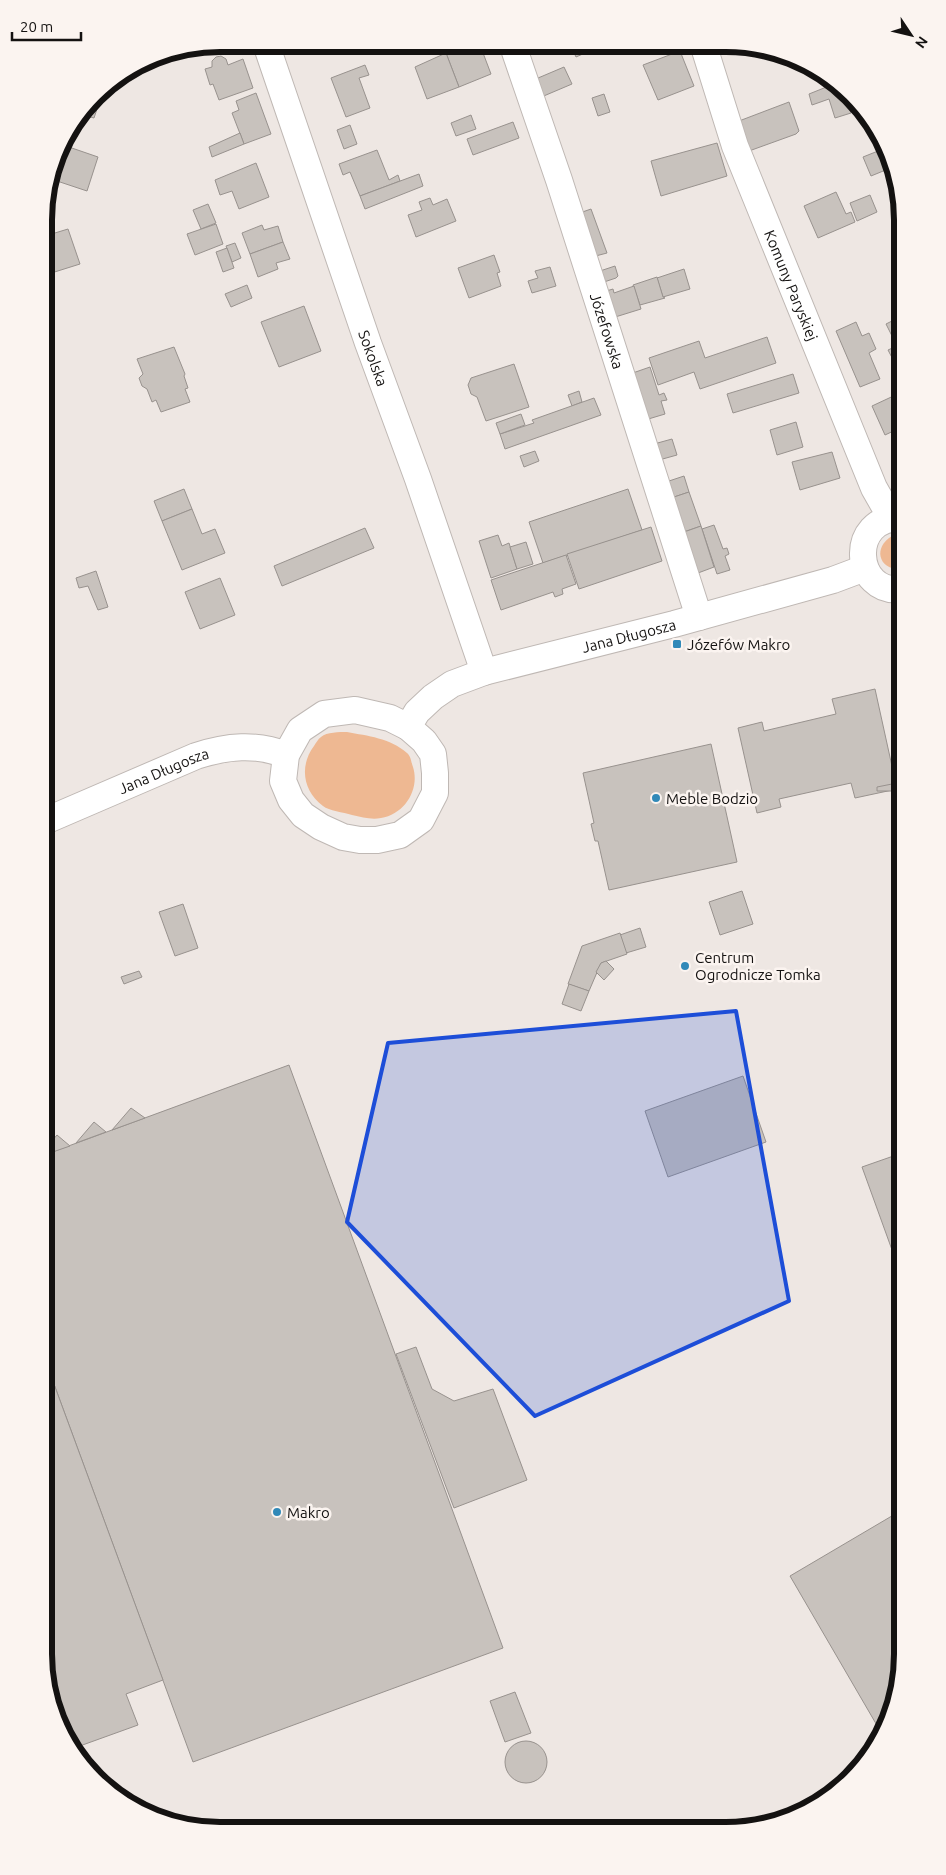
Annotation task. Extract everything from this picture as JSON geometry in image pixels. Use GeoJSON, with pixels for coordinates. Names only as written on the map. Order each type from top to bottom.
{"type":"FeatureCollection","features":[{"type":"Feature","properties":{"kind":"street","name":"Sokolska"},"geometry":{"type":"LineString","coordinates":[[269,52],[484,672]]}},
{"type":"Feature","properties":{"kind":"street","name":"Józefowska"},"geometry":{"type":"LineString","coordinates":[[515,52],[559,180],[699,617]]}},
{"type":"Feature","properties":{"kind":"street","name":"Komuny Paryskiej"},"geometry":{"type":"LineString","coordinates":[[706,52],[735,146],[874,488],[894,514]]}},
{"type":"Feature","properties":{"kind":"street"},"geometry":{"type":"LineString","coordinates":[[894,519],[873,528],[867,536],[862,558],[870,577],[878,584],[894,588]]}},
{"type":"Feature","properties":{"kind":"street","name":"Jana Długosza"},"geometry":{"type":"LineString","coordinates":[[408,727],[417,712],[433,697],[452,684],[484,672],[699,617],[833,580],[865,568]]}},
{"type":"Feature","properties":{"kind":"street"},"geometry":{"type":"LineString","coordinates":[[355,710],[390,718],[408,727],[424,741],[433,754],[435,794],[421,820],[400,835],[377,840],[360,840],[343,836],[321,827],[303,815],[291,800],[283,780],[286,755],[300,730],[324,714],[355,710]]}},
{"type":"Feature","properties":{"kind":"street","name":"Jana Długosza"},"geometry":{"type":"LineString","coordinates":[[53,818],[196,756],[215,750],[257,746],[286,755]]}},
{"type":"Feature","properties":{"kind":"highlighted area"},"geometry":{"type":"Polygon","coordinates":[[[736,1011],[789,1301],[535,1416],[347,1222],[388,1043],[736,1011]]]}},
{"type":"Feature","properties":{"kind":"shaded area"},"geometry":{"type":"Polygon","coordinates":[[[894,536],[894,569],[883,563],[881,558],[880,552],[886,541],[894,536]]]}},
{"type":"Feature","properties":{"kind":"shaded area"},"geometry":{"type":"Polygon","coordinates":[[[347,732],[386,741],[400,748],[409,756],[415,775],[412,792],[404,806],[390,816],[377,819],[359,817],[326,808],[316,800],[307,786],[305,778],[306,762],[318,740],[326,734],[347,732]]]}},
{"type":"Feature","properties":{"kind":"building"},"geometry":{"type":"Polygon","coordinates":[[[483,52],[491,74],[459,87],[446,53],[483,52]]]}},
{"type":"Feature","properties":{"kind":"building"},"geometry":{"type":"Polygon","coordinates":[[[574,52],[587,52],[576,57],[574,52]]]}},
{"type":"Feature","properties":{"kind":"building"},"geometry":{"type":"Polygon","coordinates":[[[680,52],[694,86],[658,100],[643,65],[680,52]]]}},
{"type":"Feature","properties":{"kind":"building"},"geometry":{"type":"Polygon","coordinates":[[[446,53],[459,87],[427,99],[415,67],[446,53]]]}},
{"type":"Feature","properties":{"kind":"building"},"geometry":{"type":"Polygon","coordinates":[[[221,56],[226,59],[228,65],[243,59],[253,88],[219,100],[213,84],[210,85],[205,69],[212,67],[212,61],[216,57],[221,56]]]}},
{"type":"Feature","properties":{"kind":"building"},"geometry":{"type":"Polygon","coordinates":[[[365,65],[369,75],[359,78],[370,108],[346,117],[331,78],[365,65]]]}},
{"type":"Feature","properties":{"kind":"building"},"geometry":{"type":"Polygon","coordinates":[[[564,67],[572,84],[539,98],[531,81],[564,67]]]}},
{"type":"Feature","properties":{"kind":"building"},"geometry":{"type":"Polygon","coordinates":[[[827,87],[849,107],[851,113],[835,118],[829,99],[812,105],[809,94],[827,87]]]}},
{"type":"Feature","properties":{"kind":"building"},"geometry":{"type":"Polygon","coordinates":[[[256,93],[271,134],[244,144],[232,113],[239,110],[236,101],[256,93]]]}},
{"type":"Feature","properties":{"kind":"building"},"geometry":{"type":"Polygon","coordinates":[[[604,94],[610,112],[598,116],[592,98],[604,94]]]}},
{"type":"Feature","properties":{"kind":"building"},"geometry":{"type":"Polygon","coordinates":[[[789,102],[799,131],[796,134],[749,151],[739,121],[789,102]]]}},
{"type":"Feature","properties":{"kind":"building"},"geometry":{"type":"Polygon","coordinates":[[[98,106],[94,118],[89,117],[98,106]]]}},
{"type":"Feature","properties":{"kind":"building"},"geometry":{"type":"Polygon","coordinates":[[[471,115],[476,129],[456,136],[451,123],[471,115]]]}},
{"type":"Feature","properties":{"kind":"building"},"geometry":{"type":"Polygon","coordinates":[[[513,122],[519,138],[473,155],[467,139],[513,122]]]}},
{"type":"Feature","properties":{"kind":"building"},"geometry":{"type":"Polygon","coordinates":[[[350,125],[357,144],[344,149],[337,130],[350,125]]]}},
{"type":"Feature","properties":{"kind":"building"},"geometry":{"type":"Polygon","coordinates":[[[240,133],[244,144],[212,157],[209,147],[240,133]]]}},
{"type":"Feature","properties":{"kind":"building"},"geometry":{"type":"Polygon","coordinates":[[[717,143],[727,176],[661,196],[651,161],[717,143]]]}},
{"type":"Feature","properties":{"kind":"building"},"geometry":{"type":"Polygon","coordinates":[[[70,147],[98,157],[87,191],[57,181],[70,147]]]}},
{"type":"Feature","properties":{"kind":"building"},"geometry":{"type":"Polygon","coordinates":[[[377,150],[389,180],[398,175],[400,181],[360,196],[350,172],[343,175],[339,164],[377,150]]]}},
{"type":"Feature","properties":{"kind":"building"},"geometry":{"type":"Polygon","coordinates":[[[878,151],[886,170],[871,176],[863,157],[878,151]]]}},
{"type":"Feature","properties":{"kind":"building"},"geometry":{"type":"Polygon","coordinates":[[[256,163],[269,197],[239,209],[232,191],[220,195],[215,180],[256,163]]]}},
{"type":"Feature","properties":{"kind":"building"},"geometry":{"type":"Polygon","coordinates":[[[419,174],[423,186],[365,209],[360,196],[419,174]]]}},
{"type":"Feature","properties":{"kind":"building"},"geometry":{"type":"Polygon","coordinates":[[[836,192],[846,214],[851,212],[855,222],[818,238],[804,206],[836,192]]]}},
{"type":"Feature","properties":{"kind":"building"},"geometry":{"type":"Polygon","coordinates":[[[870,195],[877,212],[857,221],[850,203],[870,195]]]}},
{"type":"Feature","properties":{"kind":"building"},"geometry":{"type":"Polygon","coordinates":[[[430,198],[433,205],[447,199],[456,221],[416,237],[408,215],[422,210],[419,202],[430,198]]]}},
{"type":"Feature","properties":{"kind":"building"},"geometry":{"type":"Polygon","coordinates":[[[208,204],[216,223],[201,229],[193,210],[208,204]]]}},
{"type":"Feature","properties":{"kind":"building"},"geometry":{"type":"Polygon","coordinates":[[[591,209],[607,253],[588,258],[574,215],[591,209]]]}},
{"type":"Feature","properties":{"kind":"building"},"geometry":{"type":"Polygon","coordinates":[[[216,224],[223,244],[195,255],[187,234],[216,224]]]}},
{"type":"Feature","properties":{"kind":"building"},"geometry":{"type":"Polygon","coordinates":[[[262,225],[264,230],[278,226],[283,242],[250,254],[242,233],[262,225]]]}},
{"type":"Feature","properties":{"kind":"building"},"geometry":{"type":"Polygon","coordinates":[[[68,229],[80,264],[53,272],[53,234],[68,229]]]}},
{"type":"Feature","properties":{"kind":"building"},"geometry":{"type":"Polygon","coordinates":[[[283,242],[290,259],[276,263],[278,269],[258,277],[250,254],[283,242]]]}},
{"type":"Feature","properties":{"kind":"building"},"geometry":{"type":"Polygon","coordinates":[[[235,243],[241,258],[232,262],[226,246],[235,243]]]}},
{"type":"Feature","properties":{"kind":"building"},"geometry":{"type":"Polygon","coordinates":[[[227,248],[234,268],[223,272],[216,252],[227,248]]]}},
{"type":"Feature","properties":{"kind":"building"},"geometry":{"type":"Polygon","coordinates":[[[494,255],[500,272],[497,273],[501,286],[469,298],[458,268],[494,255]]]}},
{"type":"Feature","properties":{"kind":"building"},"geometry":{"type":"Polygon","coordinates":[[[615,266],[618,276],[601,283],[597,272],[615,266]]]}},
{"type":"Feature","properties":{"kind":"building"},"geometry":{"type":"Polygon","coordinates":[[[550,267],[556,286],[532,293],[528,281],[538,278],[535,271],[550,267]]]}},
{"type":"Feature","properties":{"kind":"building"},"geometry":{"type":"Polygon","coordinates":[[[684,269],[690,289],[663,297],[657,278],[684,269]]]}},
{"type":"Feature","properties":{"kind":"building"},"geometry":{"type":"Polygon","coordinates":[[[657,277],[663,297],[665,298],[640,305],[633,285],[657,277]]]}},
{"type":"Feature","properties":{"kind":"building"},"geometry":{"type":"Polygon","coordinates":[[[247,285],[252,298],[231,307],[225,294],[247,285]]]}},
{"type":"Feature","properties":{"kind":"building"},"geometry":{"type":"Polygon","coordinates":[[[634,286],[641,309],[612,318],[603,292],[613,289],[614,293],[634,286]]]}},
{"type":"Feature","properties":{"kind":"building"},"geometry":{"type":"Polygon","coordinates":[[[304,306],[321,351],[279,367],[261,322],[304,306]]]}},
{"type":"Feature","properties":{"kind":"building"},"geometry":{"type":"Polygon","coordinates":[[[894,320],[894,340],[886,324],[894,320]]]}},
{"type":"Feature","properties":{"kind":"building"},"geometry":{"type":"Polygon","coordinates":[[[856,322],[862,336],[869,333],[876,349],[869,353],[880,379],[860,387],[836,331],[856,322]]]}},
{"type":"Feature","properties":{"kind":"building"},"geometry":{"type":"Polygon","coordinates":[[[767,337],[776,363],[700,389],[694,372],[658,385],[649,358],[699,341],[705,358],[767,337]]]}},
{"type":"Feature","properties":{"kind":"building"},"geometry":{"type":"Polygon","coordinates":[[[174,347],[185,374],[188,388],[185,389],[190,402],[161,412],[156,400],[152,402],[147,389],[142,386],[139,378],[143,374],[137,359],[174,347]]]}},
{"type":"Feature","properties":{"kind":"building"},"geometry":{"type":"Polygon","coordinates":[[[894,347],[894,361],[888,350],[894,347]]]}},
{"type":"Feature","properties":{"kind":"building"},"geometry":{"type":"Polygon","coordinates":[[[514,364],[529,407],[486,421],[477,397],[471,394],[468,385],[471,378],[514,364]]]}},
{"type":"Feature","properties":{"kind":"building"},"geometry":{"type":"Polygon","coordinates":[[[650,367],[659,395],[664,393],[667,400],[661,401],[665,414],[645,420],[627,375],[650,367]]]}},
{"type":"Feature","properties":{"kind":"building"},"geometry":{"type":"Polygon","coordinates":[[[793,374],[799,393],[733,413],[727,394],[793,374]]]}},
{"type":"Feature","properties":{"kind":"building"},"geometry":{"type":"Polygon","coordinates":[[[579,391],[582,402],[572,406],[568,395],[579,391]]]}},
{"type":"Feature","properties":{"kind":"building"},"geometry":{"type":"Polygon","coordinates":[[[894,396],[894,431],[885,435],[872,406],[894,396]]]}},
{"type":"Feature","properties":{"kind":"building"},"geometry":{"type":"Polygon","coordinates":[[[594,398],[601,415],[505,449],[500,434],[534,423],[532,420],[594,398]]]}},
{"type":"Feature","properties":{"kind":"building"},"geometry":{"type":"Polygon","coordinates":[[[521,414],[525,425],[500,434],[496,423],[521,414]]]}},
{"type":"Feature","properties":{"kind":"building"},"geometry":{"type":"Polygon","coordinates":[[[796,422],[803,447],[777,455],[770,430],[796,422]]]}},
{"type":"Feature","properties":{"kind":"building"},"geometry":{"type":"Polygon","coordinates":[[[672,439],[677,455],[659,460],[654,444],[672,439]]]}},
{"type":"Feature","properties":{"kind":"building"},"geometry":{"type":"Polygon","coordinates":[[[535,451],[539,461],[524,467],[520,456],[535,451]]]}},
{"type":"Feature","properties":{"kind":"building"},"geometry":{"type":"Polygon","coordinates":[[[832,452],[840,478],[800,490],[792,462],[832,452]]]}},
{"type":"Feature","properties":{"kind":"building"},"geometry":{"type":"Polygon","coordinates":[[[684,476],[689,492],[671,498],[666,482],[684,476]]]}},
{"type":"Feature","properties":{"kind":"building"},"geometry":{"type":"Polygon","coordinates":[[[184,489],[192,509],[162,521],[154,501],[184,489]]]}},
{"type":"Feature","properties":{"kind":"building"},"geometry":{"type":"Polygon","coordinates":[[[628,489],[642,530],[543,563],[529,522],[628,489]]]}},
{"type":"Feature","properties":{"kind":"building"},"geometry":{"type":"Polygon","coordinates":[[[689,492],[701,526],[681,533],[671,498],[689,492]]]}},
{"type":"Feature","properties":{"kind":"building"},"geometry":{"type":"Polygon","coordinates":[[[192,509],[202,534],[215,529],[225,553],[182,570],[162,521],[192,509]]]}},
{"type":"Feature","properties":{"kind":"building"},"geometry":{"type":"Polygon","coordinates":[[[714,525],[723,549],[727,548],[729,554],[725,556],[730,570],[717,574],[702,529],[714,525]]]}},
{"type":"Feature","properties":{"kind":"building"},"geometry":{"type":"Polygon","coordinates":[[[701,526],[714,567],[698,573],[684,532],[701,526]]]}},
{"type":"Feature","properties":{"kind":"building"},"geometry":{"type":"Polygon","coordinates":[[[651,527],[662,561],[579,589],[567,554],[651,527]]]}},
{"type":"Feature","properties":{"kind":"building"},"geometry":{"type":"Polygon","coordinates":[[[365,528],[374,548],[282,586],[274,566],[365,528]]]}},
{"type":"Feature","properties":{"kind":"building"},"geometry":{"type":"Polygon","coordinates":[[[498,535],[502,546],[509,543],[517,569],[491,578],[479,541],[498,535]]]}},
{"type":"Feature","properties":{"kind":"building"},"geometry":{"type":"Polygon","coordinates":[[[526,542],[533,564],[517,569],[510,547],[526,542]]]}},
{"type":"Feature","properties":{"kind":"building"},"geometry":{"type":"Polygon","coordinates":[[[566,555],[576,584],[562,589],[563,594],[555,597],[553,592],[501,610],[491,580],[566,555]]]}},
{"type":"Feature","properties":{"kind":"building"},"geometry":{"type":"Polygon","coordinates":[[[96,571],[108,607],[98,610],[88,586],[79,588],[76,578],[96,571]]]}},
{"type":"Feature","properties":{"kind":"building"},"geometry":{"type":"Polygon","coordinates":[[[220,578],[235,615],[200,629],[185,592],[220,578]]]}},
{"type":"Feature","properties":{"kind":"building"},"geometry":{"type":"Polygon","coordinates":[[[875,689],[894,774],[894,790],[855,798],[851,783],[779,799],[781,807],[757,813],[738,728],[762,722],[764,731],[836,714],[832,699],[875,689]]]}},
{"type":"Feature","properties":{"kind":"building","name":"Meble Bodzio"},"geometry":{"type":"Polygon","coordinates":[[[711,744],[737,862],[609,890],[598,841],[595,841],[591,824],[594,823],[583,773],[711,744]]]}},
{"type":"Feature","properties":{"kind":"building"},"geometry":{"type":"Polygon","coordinates":[[[894,784],[894,791],[877,791],[877,787],[894,784]]]}},
{"type":"Feature","properties":{"kind":"building"},"geometry":{"type":"Polygon","coordinates":[[[742,891],[753,924],[720,935],[709,902],[742,891]]]}},
{"type":"Feature","properties":{"kind":"building"},"geometry":{"type":"Polygon","coordinates":[[[183,904],[198,948],[175,956],[159,912],[183,904]]]}},
{"type":"Feature","properties":{"kind":"building"},"geometry":{"type":"Polygon","coordinates":[[[640,928],[646,947],[626,953],[620,935],[640,928]]]}},
{"type":"Feature","properties":{"kind":"building"},"geometry":{"type":"Polygon","coordinates":[[[620,933],[627,954],[601,963],[589,991],[568,984],[582,946],[620,933]]]}},
{"type":"Feature","properties":{"kind":"building"},"geometry":{"type":"Polygon","coordinates":[[[606,961],[614,969],[604,980],[596,972],[601,963],[606,961]]]}},
{"type":"Feature","properties":{"kind":"building"},"geometry":{"type":"Polygon","coordinates":[[[139,971],[142,977],[124,984],[121,977],[139,971]]]}},
{"type":"Feature","properties":{"kind":"building"},"geometry":{"type":"Polygon","coordinates":[[[569,984],[589,991],[581,1011],[562,1004],[569,984]]]}},
{"type":"Feature","properties":{"kind":"building","name":"Makro"},"geometry":{"type":"Polygon","coordinates":[[[289,1065],[503,1648],[193,1762],[52,1379],[52,1152],[289,1065]]]}},
{"type":"Feature","properties":{"kind":"building"},"geometry":{"type":"Polygon","coordinates":[[[743,1076],[766,1142],[668,1177],[645,1111],[743,1076]]]}},
{"type":"Feature","properties":{"kind":"building"},"geometry":{"type":"Polygon","coordinates":[[[131,1108],[145,1118],[112,1130],[131,1108]]]}},
{"type":"Feature","properties":{"kind":"building"},"geometry":{"type":"Polygon","coordinates":[[[94,1122],[106,1132],[76,1143],[94,1122]]]}},
{"type":"Feature","properties":{"kind":"building"},"geometry":{"type":"Polygon","coordinates":[[[57,1135],[70,1146],[52,1152],[52,1140],[57,1135]]]}},
{"type":"Feature","properties":{"kind":"building"},"geometry":{"type":"Polygon","coordinates":[[[893,1156],[893,1253],[862,1167],[893,1156]]]}},
{"type":"Feature","properties":{"kind":"building"},"geometry":{"type":"Polygon","coordinates":[[[416,1347],[432,1389],[454,1401],[493,1389],[527,1480],[454,1508],[396,1354],[416,1347]]]}},
{"type":"Feature","properties":{"kind":"building"},"geometry":{"type":"Polygon","coordinates":[[[52,1379],[163,1680],[126,1694],[138,1725],[80,1746],[61,1708],[54,1676],[52,1654],[52,1379]]]}},
{"type":"Feature","properties":{"kind":"building"},"geometry":{"type":"Polygon","coordinates":[[[893,1515],[893,1665],[885,1708],[877,1726],[790,1576],[893,1515]]]}},
{"type":"Feature","properties":{"kind":"building"},"geometry":{"type":"Polygon","coordinates":[[[515,1692],[531,1733],[505,1742],[490,1701],[515,1692]]]}},
{"type":"Feature","properties":{"kind":"building"},"geometry":{"type":"Polygon","coordinates":[[[526,1741],[541,1747],[547,1762],[541,1777],[526,1783],[511,1777],[505,1762],[511,1747],[526,1741]]]}},
{"type":"Feature","properties":{"kind":"place","name":"Józefów Makro"},"geometry":{"type":"Point","coordinates":[677,644]}},
{"type":"Feature","properties":{"kind":"place","name":"Meble Bodzio"},"geometry":{"type":"Point","coordinates":[656,798]}},
{"type":"Feature","properties":{"kind":"place","name":"Centrum Ogrodnicze Tomka"},"geometry":{"type":"Point","coordinates":[685,966]}},
{"type":"Feature","properties":{"kind":"place","name":"Makro"},"geometry":{"type":"Point","coordinates":[277,1512]}}]}
